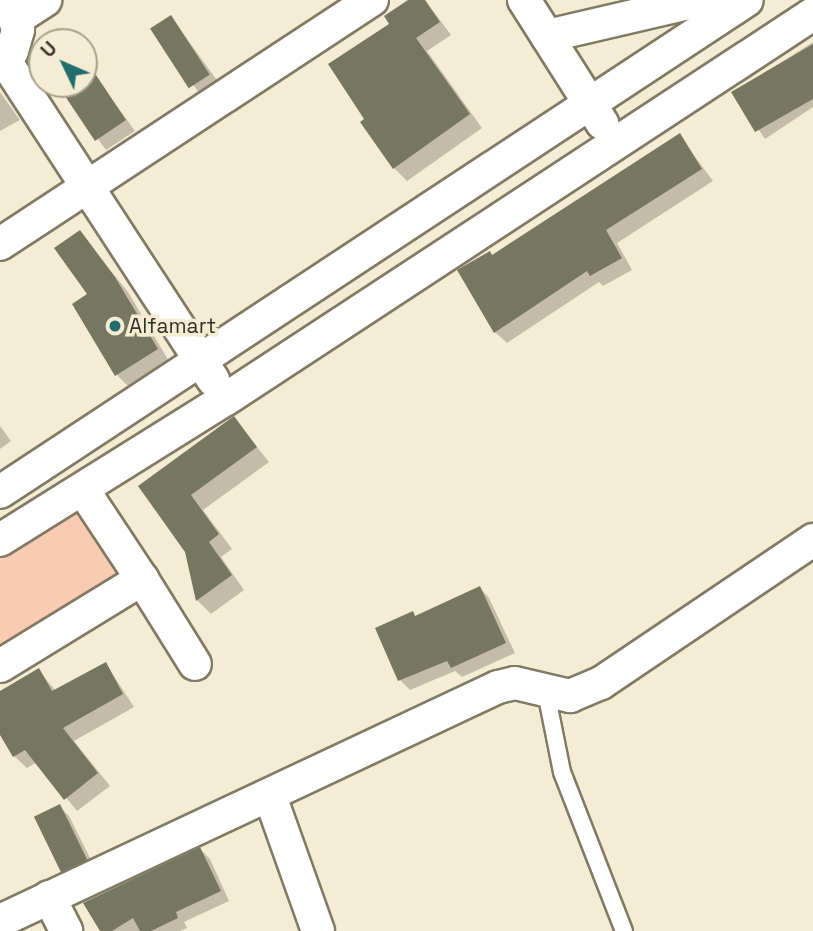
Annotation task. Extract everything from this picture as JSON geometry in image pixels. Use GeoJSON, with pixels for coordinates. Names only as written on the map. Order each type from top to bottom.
{"type":"FeatureCollection","features":[{"type":"Feature","properties":{"kind":"street"},"geometry":{"type":"LineString","coordinates":[[45,0],[9,5],[16,40],[2,60],[226,399]]}},
{"type":"Feature","properties":{"kind":"street"},"geometry":{"type":"LineString","coordinates":[[0,244],[372,0]]}},
{"type":"Feature","properties":{"kind":"street"},"geometry":{"type":"LineString","coordinates":[[524,0],[616,145]]}},
{"type":"Feature","properties":{"kind":"street"},"geometry":{"type":"LineString","coordinates":[[547,36],[702,0]]}},
{"type":"Feature","properties":{"kind":"street"},"geometry":{"type":"LineString","coordinates":[[0,492],[201,363],[747,0]]}},
{"type":"Feature","properties":{"kind":"street"},"geometry":{"type":"LineString","coordinates":[[0,540],[226,399],[813,14]]}},
{"type":"Feature","properties":{"kind":"street"},"geometry":{"type":"LineString","coordinates":[[83,490],[195,664]]}},
{"type":"Feature","properties":{"kind":"street"},"geometry":{"type":"LineString","coordinates":[[0,921],[498,687],[515,683],[569,696],[628,667],[813,540]]}},
{"type":"Feature","properties":{"kind":"street"},"geometry":{"type":"LineString","coordinates":[[0,666],[142,579]]}},
{"type":"Feature","properties":{"kind":"street"},"geometry":{"type":"LineString","coordinates":[[270,796],[318,931]]}},
{"type":"Feature","properties":{"kind":"street"},"geometry":{"type":"LineString","coordinates":[[49,897],[65,931]]}},
{"type":"Feature","properties":{"kind":"lane"},"geometry":{"type":"LineString","coordinates":[[546,692],[562,772],[624,931]]}},
{"type":"Feature","properties":{"kind":"shaded area"},"geometry":{"type":"Polygon","coordinates":[[[80,506],[123,576],[0,648],[0,553],[80,506]]]}},
{"type":"Feature","properties":{"kind":"building"},"geometry":{"type":"Polygon","coordinates":[[[408,0],[425,0],[440,22],[416,38],[470,114],[393,169],[360,122],[364,119],[328,64],[389,24],[384,16],[408,0]]]}},
{"type":"Feature","properties":{"kind":"building"},"geometry":{"type":"Polygon","coordinates":[[[171,15],[210,75],[189,88],[150,29],[171,15]]]}},
{"type":"Feature","properties":{"kind":"building"},"geometry":{"type":"Polygon","coordinates":[[[813,44],[813,99],[755,132],[731,92],[813,44]]]}},
{"type":"Feature","properties":{"kind":"building"},"geometry":{"type":"Polygon","coordinates":[[[98,78],[126,120],[95,141],[66,98],[98,98],[98,78]]]}},
{"type":"Feature","properties":{"kind":"building"},"geometry":{"type":"Polygon","coordinates":[[[680,133],[702,169],[606,230],[622,258],[590,276],[587,271],[494,333],[457,270],[490,251],[492,255],[680,133]]]}},
{"type":"Feature","properties":{"kind":"building","name":"Alfamart"},"geometry":{"type":"Polygon","coordinates":[[[80,230],[115,277],[158,349],[115,376],[72,304],[87,294],[54,248],[80,230]]]}},
{"type":"Feature","properties":{"kind":"building"},"geometry":{"type":"Polygon","coordinates":[[[234,416],[257,447],[191,495],[219,534],[209,542],[232,575],[196,601],[185,552],[138,486],[234,416]]]}},
{"type":"Feature","properties":{"kind":"building"},"geometry":{"type":"Polygon","coordinates":[[[480,586],[506,643],[451,668],[447,661],[398,681],[375,628],[413,611],[415,616],[480,586]]]}},
{"type":"Feature","properties":{"kind":"building"},"geometry":{"type":"Polygon","coordinates":[[[106,662],[123,694],[63,728],[98,773],[64,800],[25,750],[13,757],[0,735],[0,691],[39,668],[52,691],[106,662]]]}},
{"type":"Feature","properties":{"kind":"building"},"geometry":{"type":"Polygon","coordinates":[[[60,804],[87,860],[61,872],[34,817],[60,804]]]}},
{"type":"Feature","properties":{"kind":"building"},"geometry":{"type":"Polygon","coordinates":[[[200,847],[221,891],[176,912],[178,918],[151,931],[140,931],[133,918],[112,931],[100,931],[83,903],[200,847]]]}},
{"type":"Feature","properties":{"kind":"place","name":"Alfamart"},"geometry":{"type":"Point","coordinates":[115,326]}}]}
